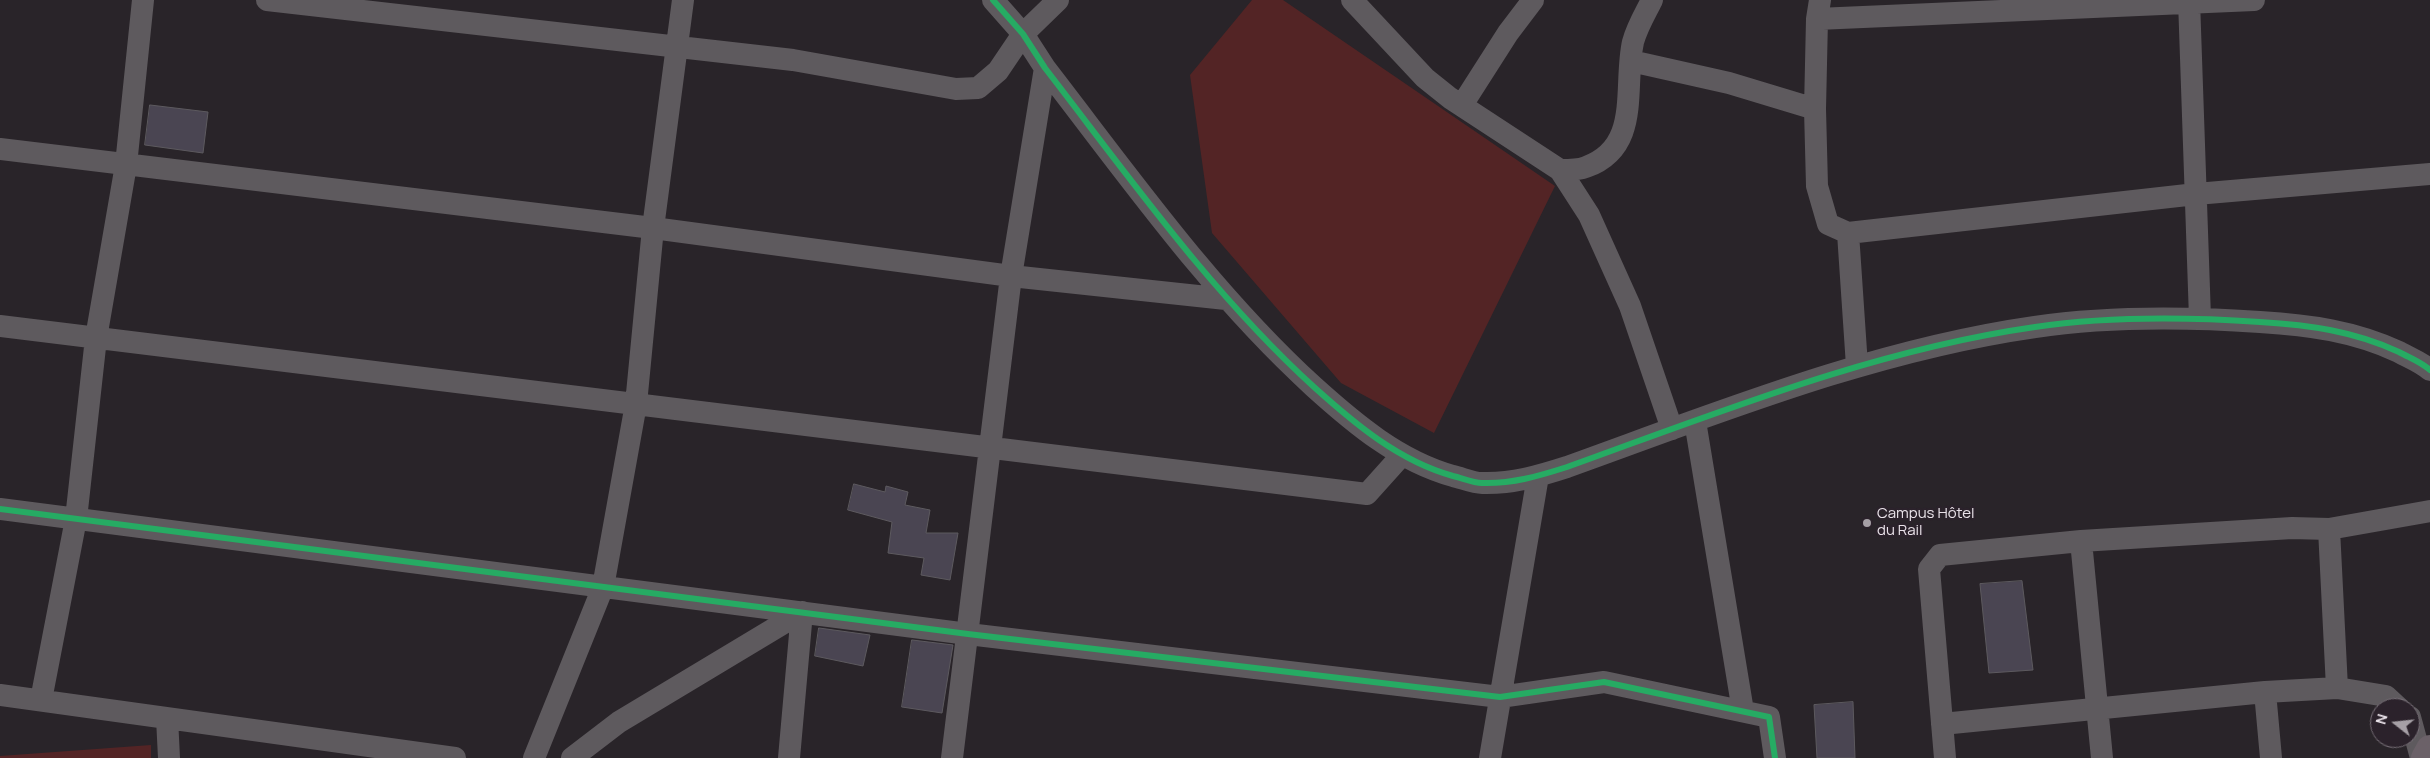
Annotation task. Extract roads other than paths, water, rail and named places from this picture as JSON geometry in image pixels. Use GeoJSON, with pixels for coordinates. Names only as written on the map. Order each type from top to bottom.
{"type":"FeatureCollection","features":[{"type":"Feature","properties":{"kind":"main road"},"geometry":{"type":"LineString","coordinates":[[2425,758],[2430,749]]}},
{"type":"Feature","properties":{"kind":"street"},"geometry":{"type":"LineString","coordinates":[[41,700],[76,518],[96,338],[126,166],[143,0]]}},
{"type":"Feature","properties":{"kind":"street"},"geometry":{"type":"LineString","coordinates":[[267,0],[793,60],[956,89],[978,88],[998,71],[1023,34],[1058,0]]}},
{"type":"Feature","properties":{"kind":"street"},"geometry":{"type":"LineString","coordinates":[[534,758],[604,587],[636,404],[653,228],[683,0]]}},
{"type":"Feature","properties":{"kind":"street"},"geometry":{"type":"LineString","coordinates":[[993,0],[1023,34],[1045,68],[1226,299],[1288,363],[1350,420],[1402,455],[1433,470],[1481,483],[1522,480],[1538,476],[1857,366],[1946,343],[2037,326],[2200,318],[2309,325],[2348,332],[2386,346],[2423,364],[2430,370]]}},
{"type":"Feature","properties":{"kind":"street"},"geometry":{"type":"LineString","coordinates":[[1352,0],[1425,78],[1462,106],[1560,170],[1588,215],[1630,306],[1672,429]]}},
{"type":"Feature","properties":{"kind":"street"},"geometry":{"type":"LineString","coordinates":[[1462,106],[1508,33],[1533,0]]}},
{"type":"Feature","properties":{"kind":"street"},"geometry":{"type":"LineString","coordinates":[[1560,170],[1586,168],[1605,157],[1622,137],[1627,118],[1634,42],[1640,22],[1652,0]]}},
{"type":"Feature","properties":{"kind":"street"},"geometry":{"type":"LineString","coordinates":[[2254,0],[1819,10],[1815,110],[1817,186],[1828,224],[1848,232],[2196,194],[2430,174]]}},
{"type":"Feature","properties":{"kind":"street"},"geometry":{"type":"LineString","coordinates":[[2189,1],[2200,318]]}},
{"type":"Feature","properties":{"kind":"street"},"geometry":{"type":"LineString","coordinates":[[1631,61],[1728,83],[1815,110]]}},
{"type":"Feature","properties":{"kind":"street"},"geometry":{"type":"LineString","coordinates":[[952,758],[1012,276],[1045,68]]}},
{"type":"Feature","properties":{"kind":"street"},"geometry":{"type":"LineString","coordinates":[[0,148],[126,166],[653,228],[1012,276],[1226,299]]}},
{"type":"Feature","properties":{"kind":"street"},"geometry":{"type":"LineString","coordinates":[[1848,232],[1857,366]]}},
{"type":"Feature","properties":{"kind":"street"},"geometry":{"type":"LineString","coordinates":[[0,326],[1367,494],[1402,455]]}},
{"type":"Feature","properties":{"kind":"street"},"geometry":{"type":"LineString","coordinates":[[1696,421],[1743,711]]}},
{"type":"Feature","properties":{"kind":"street"},"geometry":{"type":"LineString","coordinates":[[1490,758],[1538,476]]}},
{"type":"Feature","properties":{"kind":"street"},"geometry":{"type":"LineString","coordinates":[[0,509],[968,634],[1500,697],[1604,682],[1769,717],[1775,758]]}},
{"type":"Feature","properties":{"kind":"street"},"geometry":{"type":"LineString","coordinates":[[1945,758],[1929,569],[1940,555],[2081,541],[2292,528],[2329,529],[2430,511]]}},
{"type":"Feature","properties":{"kind":"street"},"geometry":{"type":"LineString","coordinates":[[2329,529],[2337,688]]}},
{"type":"Feature","properties":{"kind":"street"},"geometry":{"type":"LineString","coordinates":[[2081,541],[2102,758]]}},
{"type":"Feature","properties":{"kind":"street"},"geometry":{"type":"LineString","coordinates":[[572,758],[619,722],[802,612]]}},
{"type":"Feature","properties":{"kind":"street"},"geometry":{"type":"LineString","coordinates":[[789,758],[802,612]]}},
{"type":"Feature","properties":{"kind":"street"},"geometry":{"type":"LineString","coordinates":[[1942,724],[2265,692],[2337,688],[2386,696],[2388,698]]}},
{"type":"Feature","properties":{"kind":"street"},"geometry":{"type":"LineString","coordinates":[[2265,692],[2271,758]]}},
{"type":"Feature","properties":{"kind":"street"},"geometry":{"type":"LineString","coordinates":[[0,695],[167,718],[376,753],[455,758]]}},
{"type":"Feature","properties":{"kind":"street"},"geometry":{"type":"LineString","coordinates":[[167,718],[169,758]]}},
{"type":"Feature","properties":{"kind":"place","name":"Campus Hôtel du Rail"},"geometry":{"type":"Point","coordinates":[1867,523]}}]}
